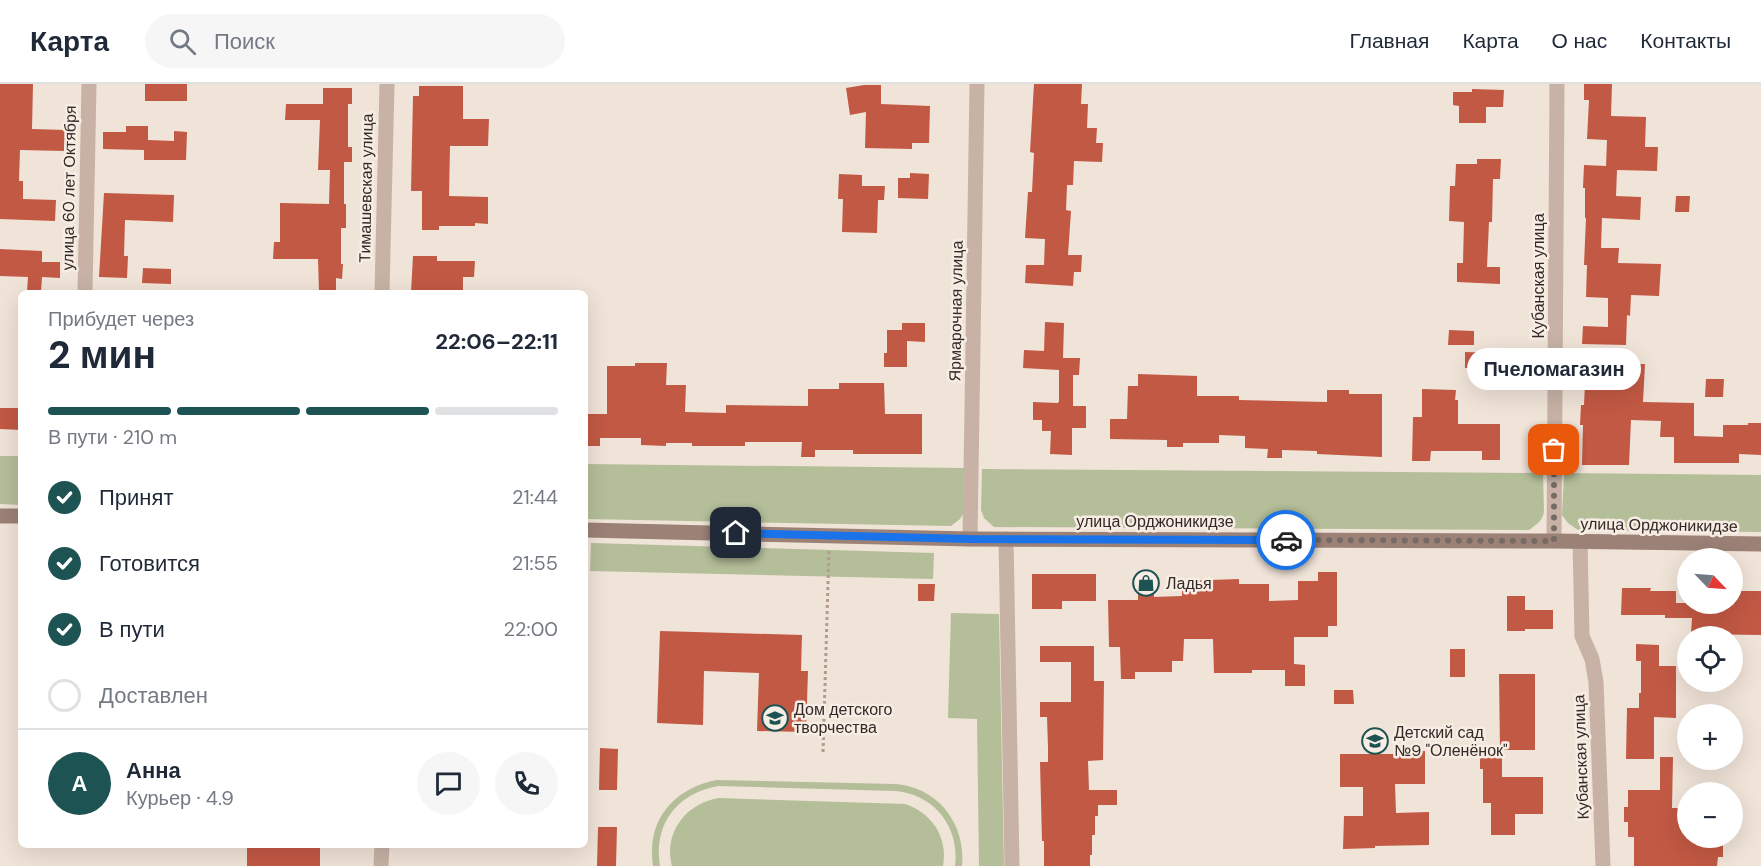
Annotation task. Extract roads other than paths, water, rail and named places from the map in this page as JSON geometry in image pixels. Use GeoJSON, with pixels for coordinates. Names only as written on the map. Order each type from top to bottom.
{"type":"FeatureCollection","features":[{"type":"Feature","properties":{"kind":"main road"},"geometry":{"type":"LineString","coordinates":[[0,516],[18,516]]}},
{"type":"Feature","properties":{"kind":"main road","name":"улица Орджоникидзе"},"geometry":{"type":"LineString","coordinates":[[588,530],[970,539],[1580,541],[1761,544]]}},
{"type":"Feature","properties":{"kind":"street","name":"улица 60 лет Октября"},"geometry":{"type":"LineString","coordinates":[[85,290],[89,84]]}},
{"type":"Feature","properties":{"kind":"street","name":"Тимашевская улица"},"geometry":{"type":"LineString","coordinates":[[382,290],[387,84]]}},
{"type":"Feature","properties":{"kind":"street","name":"Ярмарочная улица"},"geometry":{"type":"LineString","coordinates":[[970,539],[977,84]]}},
{"type":"Feature","properties":{"kind":"street","name":"Кубанская улица"},"geometry":{"type":"LineString","coordinates":[[1554,541],[1557,84]]}},
{"type":"Feature","properties":{"kind":"street"},"geometry":{"type":"LineString","coordinates":[[1006,539],[1012,866]]}},
{"type":"Feature","properties":{"kind":"street","name":"Кубанская улица"},"geometry":{"type":"LineString","coordinates":[[1580,541],[1582,636],[1592,659],[1596,682],[1603,866]]}},
{"type":"Feature","properties":{"kind":"street"},"geometry":{"type":"LineString","coordinates":[[381,866],[382,848]]}},
{"type":"Feature","properties":{"kind":"place","name":"Пчеломагазин"},"geometry":{"type":"Point","coordinates":[1554,450]}},
{"type":"Feature","properties":{"kind":"place","name":"Ладья"},"geometry":{"type":"Point","coordinates":[1146,583]}},
{"type":"Feature","properties":{"kind":"place","name":"Дом детского творчества"},"geometry":{"type":"Point","coordinates":[775,718]}},
{"type":"Feature","properties":{"kind":"place","name":"Детский сад №9 \"Оленёнок\""},"geometry":{"type":"Point","coordinates":[1375,741]}}]}
